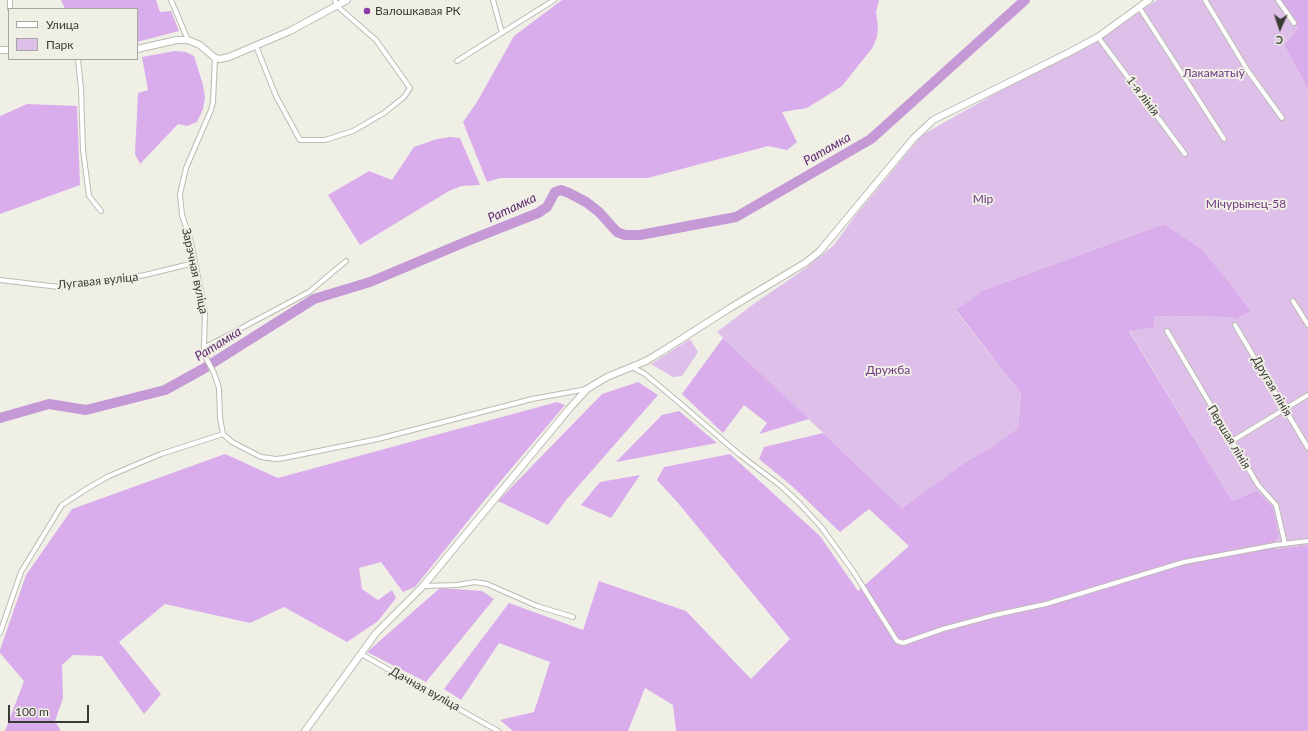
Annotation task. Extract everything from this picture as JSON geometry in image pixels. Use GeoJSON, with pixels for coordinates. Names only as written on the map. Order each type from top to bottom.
{"type":"FeatureCollection","features":[{"type":"Feature","properties":{"kind":"street"},"geometry":{"type":"LineString","coordinates":[[171,0],[188,40]]}},
{"type":"Feature","properties":{"kind":"street"},"geometry":{"type":"LineString","coordinates":[[138,49],[177,40],[188,40],[200,45],[212,56],[220,59],[229,57],[290,31],[336,3],[347,0]]}},
{"type":"Feature","properties":{"kind":"street"},"geometry":{"type":"LineString","coordinates":[[493,0],[502,33]]}},
{"type":"Feature","properties":{"kind":"street"},"geometry":{"type":"LineString","coordinates":[[457,61],[554,0]]}},
{"type":"Feature","properties":{"kind":"street"},"geometry":{"type":"LineString","coordinates":[[305,731],[376,634],[423,586],[587,389],[608,377],[661,352],[805,263],[819,252],[913,138],[933,120],[1099,37],[1140,9],[1149,0]]}},
{"type":"Feature","properties":{"kind":"street"},"geometry":{"type":"LineString","coordinates":[[1205,0],[1248,71],[1282,118]]}},
{"type":"Feature","properties":{"kind":"street"},"geometry":{"type":"LineString","coordinates":[[1278,0],[1294,23]]}},
{"type":"Feature","properties":{"kind":"street"},"geometry":{"type":"LineString","coordinates":[[256,46],[276,96],[300,140],[325,140],[353,131],[384,113],[404,97],[410,88],[376,40],[336,3]]}},
{"type":"Feature","properties":{"kind":"street"},"geometry":{"type":"LineString","coordinates":[[1140,9],[1224,139]]}},
{"type":"Feature","properties":{"kind":"street","name":"1-я лінія"},"geometry":{"type":"LineString","coordinates":[[1099,37],[1186,154]]}},
{"type":"Feature","properties":{"kind":"street","name":"Зарэчная вуліца"},"geometry":{"type":"LineString","coordinates":[[212,56],[213,102],[186,168],[180,194],[182,215],[191,242],[205,312],[205,356],[214,373],[219,388],[220,418],[223,434]]}},
{"type":"Feature","properties":{"kind":"street"},"geometry":{"type":"LineString","coordinates":[[78,60],[81,89],[83,150],[89,196],[101,211]]}},
{"type":"Feature","properties":{"kind":"street"},"geometry":{"type":"LineString","coordinates":[[204,348],[309,292],[346,261]]}},
{"type":"Feature","properties":{"kind":"street","name":"Лугавая вуліца"},"geometry":{"type":"LineString","coordinates":[[0,280],[59,287],[145,275],[194,263]]}},
{"type":"Feature","properties":{"kind":"street"},"geometry":{"type":"LineString","coordinates":[[1293,301],[1308,325]]}},
{"type":"Feature","properties":{"kind":"street","name":"Другая лінія"},"geometry":{"type":"LineString","coordinates":[[1236,325],[1308,448]]}},
{"type":"Feature","properties":{"kind":"street","name":"Першая лінія"},"geometry":{"type":"LineString","coordinates":[[1167,331],[1258,485],[1276,505],[1285,544]]}},
{"type":"Feature","properties":{"kind":"street"},"geometry":{"type":"LineString","coordinates":[[632,367],[645,374],[740,455],[781,486],[800,504],[822,528],[853,571],[897,641],[903,643],[943,629],[995,615],[1046,604],[1184,562],[1308,541]]}},
{"type":"Feature","properties":{"kind":"street"},"geometry":{"type":"LineString","coordinates":[[0,633],[21,572],[62,506],[88,488],[110,476],[161,454],[223,434],[232,442],[261,457],[276,459],[284,458],[378,439],[532,399],[587,389]]}},
{"type":"Feature","properties":{"kind":"street"},"geometry":{"type":"LineString","coordinates":[[1232,441],[1308,395]]}},
{"type":"Feature","properties":{"kind":"street"},"geometry":{"type":"LineString","coordinates":[[423,586],[441,586],[475,582],[487,584],[537,606],[573,617]]}},
{"type":"Feature","properties":{"kind":"street","name":"Дачная вуліца"},"geometry":{"type":"LineString","coordinates":[[361,654],[498,731]]}},
{"type":"Feature","properties":{"kind":"green space"},"geometry":{"type":"Polygon","coordinates":[[[1157,0],[1280,0],[1298,28],[1284,45],[1308,89],[1308,545],[1278,549],[1275,545],[1275,539],[1235,500],[1231,499],[1129,330],[1154,327],[1154,317],[1225,317],[1236,319],[1251,311],[1202,249],[1164,224],[984,290],[956,311],[1021,394],[1018,428],[993,446],[964,463],[902,508],[717,332],[755,303],[806,268],[834,245],[855,216],[922,135],[1014,83],[1098,39],[1157,0]]]}},
{"type":"Feature","properties":{"kind":"green space"},"geometry":{"type":"Polygon","coordinates":[[[690,339],[698,352],[682,376],[673,377],[651,364],[690,339]]]}},
{"type":"Feature","properties":{"kind":"shaded area"},"geometry":{"type":"Polygon","coordinates":[[[61,0],[156,0],[160,12],[171,11],[179,31],[138,42],[138,8],[65,8],[61,0]]]}},
{"type":"Feature","properties":{"kind":"shaded area"},"geometry":{"type":"Polygon","coordinates":[[[562,0],[879,0],[876,12],[878,27],[877,37],[873,47],[842,86],[807,108],[782,112],[797,142],[787,150],[768,146],[648,178],[500,178],[487,182],[463,122],[477,102],[514,36],[562,0]]]}},
{"type":"Feature","properties":{"kind":"shaded area"},"geometry":{"type":"Polygon","coordinates":[[[1280,0],[1308,0],[1308,89],[1284,45],[1298,28],[1280,0]]]}},
{"type":"Feature","properties":{"kind":"shaded area"},"geometry":{"type":"Polygon","coordinates":[[[175,51],[186,52],[194,56],[203,85],[205,97],[203,109],[197,122],[187,126],[178,124],[140,164],[135,154],[138,93],[148,90],[142,57],[175,51]]]}},
{"type":"Feature","properties":{"kind":"shaded area"},"geometry":{"type":"Polygon","coordinates":[[[27,104],[77,106],[80,185],[0,214],[0,116],[27,104]]]}},
{"type":"Feature","properties":{"kind":"shaded area"},"geometry":{"type":"Polygon","coordinates":[[[450,137],[460,138],[480,185],[461,186],[449,191],[360,245],[328,195],[369,171],[392,180],[414,147],[437,139],[450,137]]]}},
{"type":"Feature","properties":{"kind":"shaded area"},"geometry":{"type":"Polygon","coordinates":[[[1164,224],[1202,249],[1251,311],[1236,319],[1225,317],[1154,317],[1154,327],[1129,331],[1231,499],[1235,500],[1257,491],[1273,508],[1279,537],[1275,539],[1277,549],[1308,545],[1308,731],[676,731],[673,705],[645,688],[628,731],[513,731],[500,720],[534,712],[550,662],[499,643],[461,700],[444,689],[509,603],[583,630],[599,581],[686,611],[751,679],[790,639],[678,503],[657,480],[664,467],[730,454],[820,536],[858,591],[909,546],[869,509],[840,532],[793,487],[759,459],[764,447],[823,433],[902,508],[964,463],[993,446],[1018,428],[1021,394],[956,310],[984,290],[1164,224]]]}},
{"type":"Feature","properties":{"kind":"shaded area"},"geometry":{"type":"Polygon","coordinates":[[[723,338],[809,419],[759,434],[767,423],[744,405],[723,433],[682,394],[723,338]]]}},
{"type":"Feature","properties":{"kind":"shaded area"},"geometry":{"type":"Polygon","coordinates":[[[638,382],[658,395],[567,499],[548,525],[498,501],[602,394],[638,382]]]}},
{"type":"Feature","properties":{"kind":"shaded area"},"geometry":{"type":"Polygon","coordinates":[[[557,402],[565,405],[488,496],[415,587],[403,592],[381,562],[359,568],[362,589],[378,600],[392,590],[396,598],[378,621],[347,642],[284,607],[250,623],[165,604],[119,642],[161,694],[144,714],[102,656],[73,655],[62,665],[63,698],[55,721],[61,731],[5,731],[24,681],[0,653],[0,650],[26,575],[72,509],[225,454],[278,478],[557,402]]]}},
{"type":"Feature","properties":{"kind":"shaded area"},"geometry":{"type":"Polygon","coordinates":[[[679,411],[717,443],[616,462],[662,415],[679,411]]]}},
{"type":"Feature","properties":{"kind":"shaded area"},"geometry":{"type":"Polygon","coordinates":[[[640,475],[611,518],[581,505],[600,482],[640,475]]]}},
{"type":"Feature","properties":{"kind":"shaded area"},"geometry":{"type":"Polygon","coordinates":[[[440,588],[482,591],[494,599],[426,682],[367,652],[440,588]]]}},
{"type":"Feature","properties":{"kind":"waterway","name":"Ратамка"},"geometry":{"type":"LineString","coordinates":[[0,418],[49,404],[86,410],[165,390],[203,369],[314,299],[370,282],[538,213],[547,207],[555,192],[561,190],[586,202],[599,212],[617,232],[625,235],[640,235],[736,217],[871,139],[1025,0]]}},
{"type":"Feature","properties":{"kind":"place","name":"Валошкавая РК"},"geometry":{"type":"Point","coordinates":[367,11]}},
{"type":"Feature","properties":{"kind":"park label","name":"Лакаматыў"},"geometry":{"type":"Point","coordinates":[1214,73]}},
{"type":"Feature","properties":{"kind":"park label","name":"Мір"},"geometry":{"type":"Point","coordinates":[983,199]}},
{"type":"Feature","properties":{"kind":"park label","name":"Мічурынец-58"},"geometry":{"type":"Point","coordinates":[1246,204]}},
{"type":"Feature","properties":{"kind":"park label","name":"Дружба"},"geometry":{"type":"Point","coordinates":[888,370]}}]}
